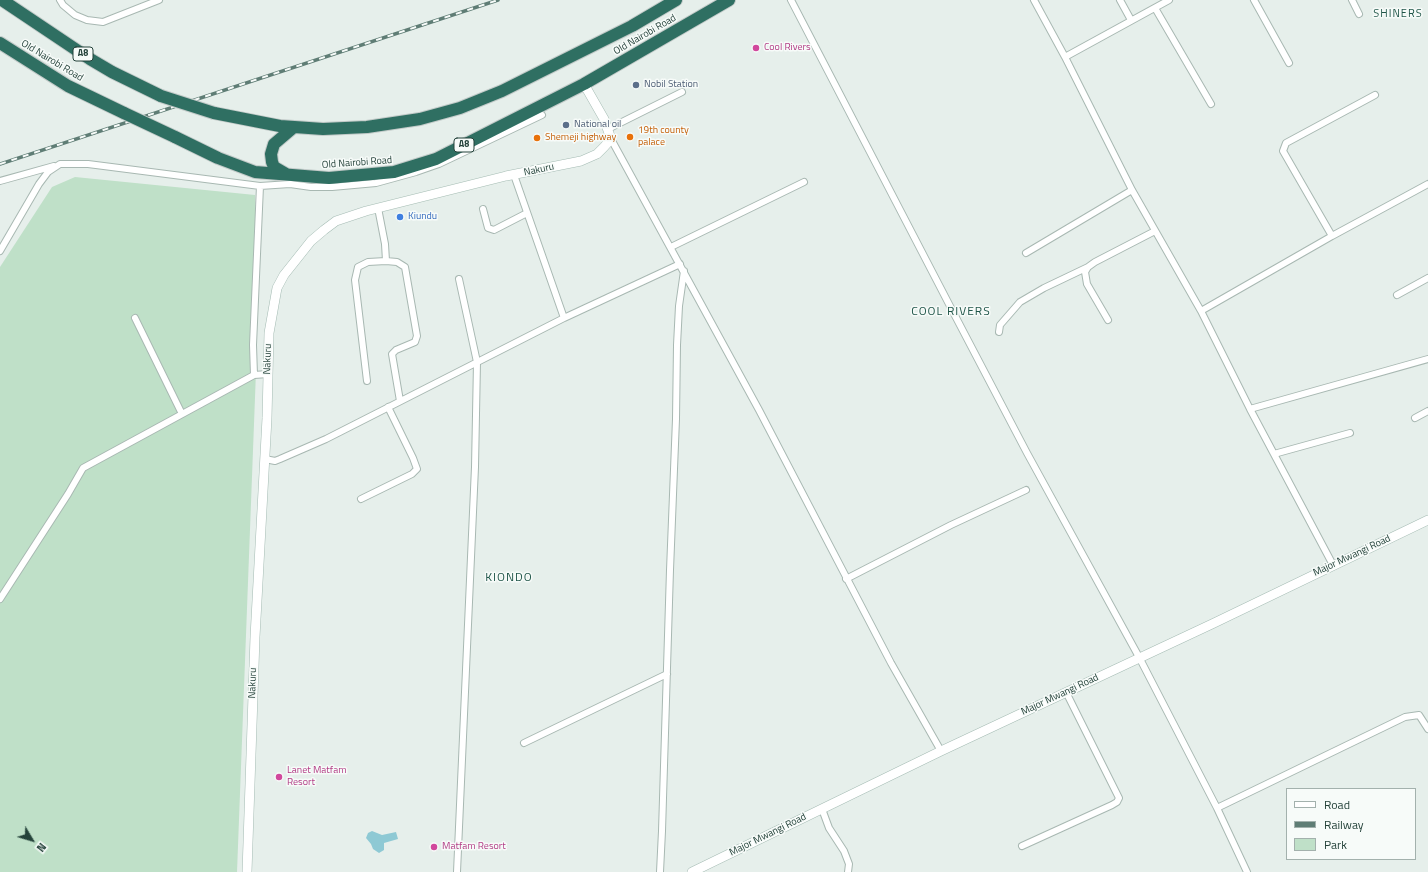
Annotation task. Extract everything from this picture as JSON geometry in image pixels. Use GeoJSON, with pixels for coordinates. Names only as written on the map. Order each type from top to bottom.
{"type":"FeatureCollection","features":[{"type":"Feature","properties":{"kind":"highway","name":"Old Nairobi Road"},"geometry":{"type":"LineString","coordinates":[[6,3],[95,62],[161,96],[214,113],[264,124],[323,129],[367,127],[420,119],[460,108],[516,84],[632,26],[676,0]]}},
{"type":"Feature","properties":{"kind":"highway","name":"Old Nairobi Road"},"geometry":{"type":"LineString","coordinates":[[2,42],[47,74],[68,86],[175,136],[218,158],[255,172],[342,178],[394,172],[436,159],[584,84],[729,0]]}},
{"type":"Feature","properties":{"kind":"highway"},"geometry":{"type":"LineString","coordinates":[[286,174],[274,167],[271,154],[274,144],[294,127]]}},
{"type":"Feature","properties":{"kind":"main road"},"geometry":{"type":"LineString","coordinates":[[584,84],[604,119],[611,139]]}},
{"type":"Feature","properties":{"kind":"main road","name":"Nakuru"},"geometry":{"type":"LineString","coordinates":[[247,872],[255,637],[265,459],[269,333],[277,288],[284,275],[311,241],[336,221],[378,208],[506,176],[581,161],[597,154],[611,139]]}},
{"type":"Feature","properties":{"kind":"main road","name":"Major Mwangi Road"},"geometry":{"type":"LineString","coordinates":[[692,872],[941,751],[1212,624],[1428,520]]}},
{"type":"Feature","properties":{"kind":"street"},"geometry":{"type":"LineString","coordinates":[[60,0],[63,5],[75,15],[87,20],[103,22],[159,0]]}},
{"type":"Feature","properties":{"kind":"street"},"geometry":{"type":"LineString","coordinates":[[791,0],[1027,453],[1139,657],[1217,808],[1247,872]]}},
{"type":"Feature","properties":{"kind":"street"},"geometry":{"type":"LineString","coordinates":[[1034,0],[1065,57],[1132,190],[1201,311],[1250,410],[1333,565]]}},
{"type":"Feature","properties":{"kind":"street"},"geometry":{"type":"LineString","coordinates":[[1120,0],[1131,20]]}},
{"type":"Feature","properties":{"kind":"street"},"geometry":{"type":"LineString","coordinates":[[1065,57],[1169,0]]}},
{"type":"Feature","properties":{"kind":"street"},"geometry":{"type":"LineString","coordinates":[[1254,0],[1289,63]]}},
{"type":"Feature","properties":{"kind":"street"},"geometry":{"type":"LineString","coordinates":[[1352,0],[1359,14]]}},
{"type":"Feature","properties":{"kind":"street"},"geometry":{"type":"LineString","coordinates":[[1155,8],[1211,104]]}},
{"type":"Feature","properties":{"kind":"street"},"geometry":{"type":"LineString","coordinates":[[608,129],[682,92]]}},
{"type":"Feature","properties":{"kind":"street"},"geometry":{"type":"LineString","coordinates":[[1332,236],[1283,151],[1286,143],[1375,94]]}},
{"type":"Feature","properties":{"kind":"street"},"geometry":{"type":"LineString","coordinates":[[0,181],[60,164],[88,164],[260,186],[290,184],[311,187],[332,187],[376,183],[416,172],[461,155],[542,115]]}},
{"type":"Feature","properties":{"kind":"street"},"geometry":{"type":"LineString","coordinates":[[611,139],[671,247],[777,445],[891,663],[941,751]]}},
{"type":"Feature","properties":{"kind":"street"},"geometry":{"type":"LineString","coordinates":[[0,251],[39,184],[48,172],[60,164]]}},
{"type":"Feature","properties":{"kind":"street"},"geometry":{"type":"LineString","coordinates":[[514,175],[564,318]]}},
{"type":"Feature","properties":{"kind":"street"},"geometry":{"type":"LineString","coordinates":[[671,247],[804,182]]}},
{"type":"Feature","properties":{"kind":"street"},"geometry":{"type":"LineString","coordinates":[[1201,311],[1332,236],[1428,184]]}},
{"type":"Feature","properties":{"kind":"street"},"geometry":{"type":"LineString","coordinates":[[254,375],[253,346],[260,186]]}},
{"type":"Feature","properties":{"kind":"street"},"geometry":{"type":"LineString","coordinates":[[1026,253],[1132,190]]}},
{"type":"Feature","properties":{"kind":"street"},"geometry":{"type":"LineString","coordinates":[[378,208],[385,244],[386,261]]}},
{"type":"Feature","properties":{"kind":"street"},"geometry":{"type":"LineString","coordinates":[[483,209],[488,228],[494,230],[527,213]]}},
{"type":"Feature","properties":{"kind":"street"},"geometry":{"type":"LineString","coordinates":[[999,332],[1000,325],[1020,302],[1044,288],[1088,267],[1155,231]]}},
{"type":"Feature","properties":{"kind":"street"},"geometry":{"type":"LineString","coordinates":[[367,381],[355,280],[358,267],[368,262],[397,262],[405,267],[417,336],[415,342],[396,350],[392,354],[400,401]]}},
{"type":"Feature","properties":{"kind":"street"},"geometry":{"type":"LineString","coordinates":[[265,459],[275,461],[280,460],[326,439],[564,318],[680,264]]}},
{"type":"Feature","properties":{"kind":"street"},"geometry":{"type":"LineString","coordinates":[[1088,267],[1085,272],[1087,284],[1108,320]]}},
{"type":"Feature","properties":{"kind":"street"},"geometry":{"type":"LineString","coordinates":[[660,872],[676,419],[677,345],[679,306],[684,271]]}},
{"type":"Feature","properties":{"kind":"street"},"geometry":{"type":"LineString","coordinates":[[1397,296],[1428,278]]}},
{"type":"Feature","properties":{"kind":"street"},"geometry":{"type":"LineString","coordinates":[[456,872],[475,467],[476,362],[459,279]]}},
{"type":"Feature","properties":{"kind":"street"},"geometry":{"type":"LineString","coordinates":[[135,318],[182,414]]}},
{"type":"Feature","properties":{"kind":"street"},"geometry":{"type":"LineString","coordinates":[[1250,410],[1428,359]]}},
{"type":"Feature","properties":{"kind":"street"},"geometry":{"type":"LineString","coordinates":[[0,599],[68,494],[83,468],[254,375],[268,374]]}},
{"type":"Feature","properties":{"kind":"street"},"geometry":{"type":"LineString","coordinates":[[361,499],[412,474],[416,469],[413,458],[388,407]]}},
{"type":"Feature","properties":{"kind":"street"},"geometry":{"type":"LineString","coordinates":[[1415,418],[1428,411]]}},
{"type":"Feature","properties":{"kind":"street"},"geometry":{"type":"LineString","coordinates":[[1274,454],[1350,433]]}},
{"type":"Feature","properties":{"kind":"street"},"geometry":{"type":"LineString","coordinates":[[846,579],[951,525],[1026,490]]}},
{"type":"Feature","properties":{"kind":"street"},"geometry":{"type":"LineString","coordinates":[[524,743],[667,674]]}},
{"type":"Feature","properties":{"kind":"street"},"geometry":{"type":"LineString","coordinates":[[1022,846],[1112,805],[1117,802],[1119,798],[1066,692]]}},
{"type":"Feature","properties":{"kind":"street"},"geometry":{"type":"LineString","coordinates":[[1217,808],[1405,717],[1419,715],[1428,729]]}},
{"type":"Feature","properties":{"kind":"street"},"geometry":{"type":"LineString","coordinates":[[822,809],[829,828],[844,851],[849,864],[848,872]]}},
{"type":"Feature","properties":{"kind":"green space"},"geometry":{"type":"Polygon","coordinates":[[[75,177],[255,195],[256,371],[237,872],[0,872],[0,267],[52,187],[75,177]]]}},
{"type":"Feature","properties":{"kind":"water"},"geometry":{"type":"Polygon","coordinates":[[[372,831],[382,835],[396,832],[398,839],[384,843],[384,850],[379,853],[373,849],[366,838],[368,833],[372,831]]]}},
{"type":"Feature","properties":{"kind":"railway"},"geometry":{"type":"LineString","coordinates":[[0,164],[498,0]]}},
{"type":"Feature","properties":{"kind":"place","name":"Cool Rivers"},"geometry":{"type":"Point","coordinates":[756,48]}},
{"type":"Feature","properties":{"kind":"place","name":"Nobil Station"},"geometry":{"type":"Point","coordinates":[636,85]}},
{"type":"Feature","properties":{"kind":"place","name":"National oil"},"geometry":{"type":"Point","coordinates":[566,125]}},
{"type":"Feature","properties":{"kind":"place","name":"19th county palace"},"geometry":{"type":"Point","coordinates":[630,137]}},
{"type":"Feature","properties":{"kind":"place","name":"Shemeji highway"},"geometry":{"type":"Point","coordinates":[537,138]}},
{"type":"Feature","properties":{"kind":"place","name":"Kiundu"},"geometry":{"type":"Point","coordinates":[400,217]}},
{"type":"Feature","properties":{"kind":"place","name":"Lanet Matfam Resort"},"geometry":{"type":"Point","coordinates":[279,777]}},
{"type":"Feature","properties":{"kind":"place","name":"Matfam Resort"},"geometry":{"type":"Point","coordinates":[434,847]}},
{"type":"Feature","properties":{"kind":"district","name":"SHINERS"},"geometry":{"type":"Point","coordinates":[1398,14]}},
{"type":"Feature","properties":{"kind":"district","name":"COOL RIVERS"},"geometry":{"type":"Point","coordinates":[951,312]}},
{"type":"Feature","properties":{"kind":"district","name":"KIONDO"},"geometry":{"type":"Point","coordinates":[509,578]}}]}
